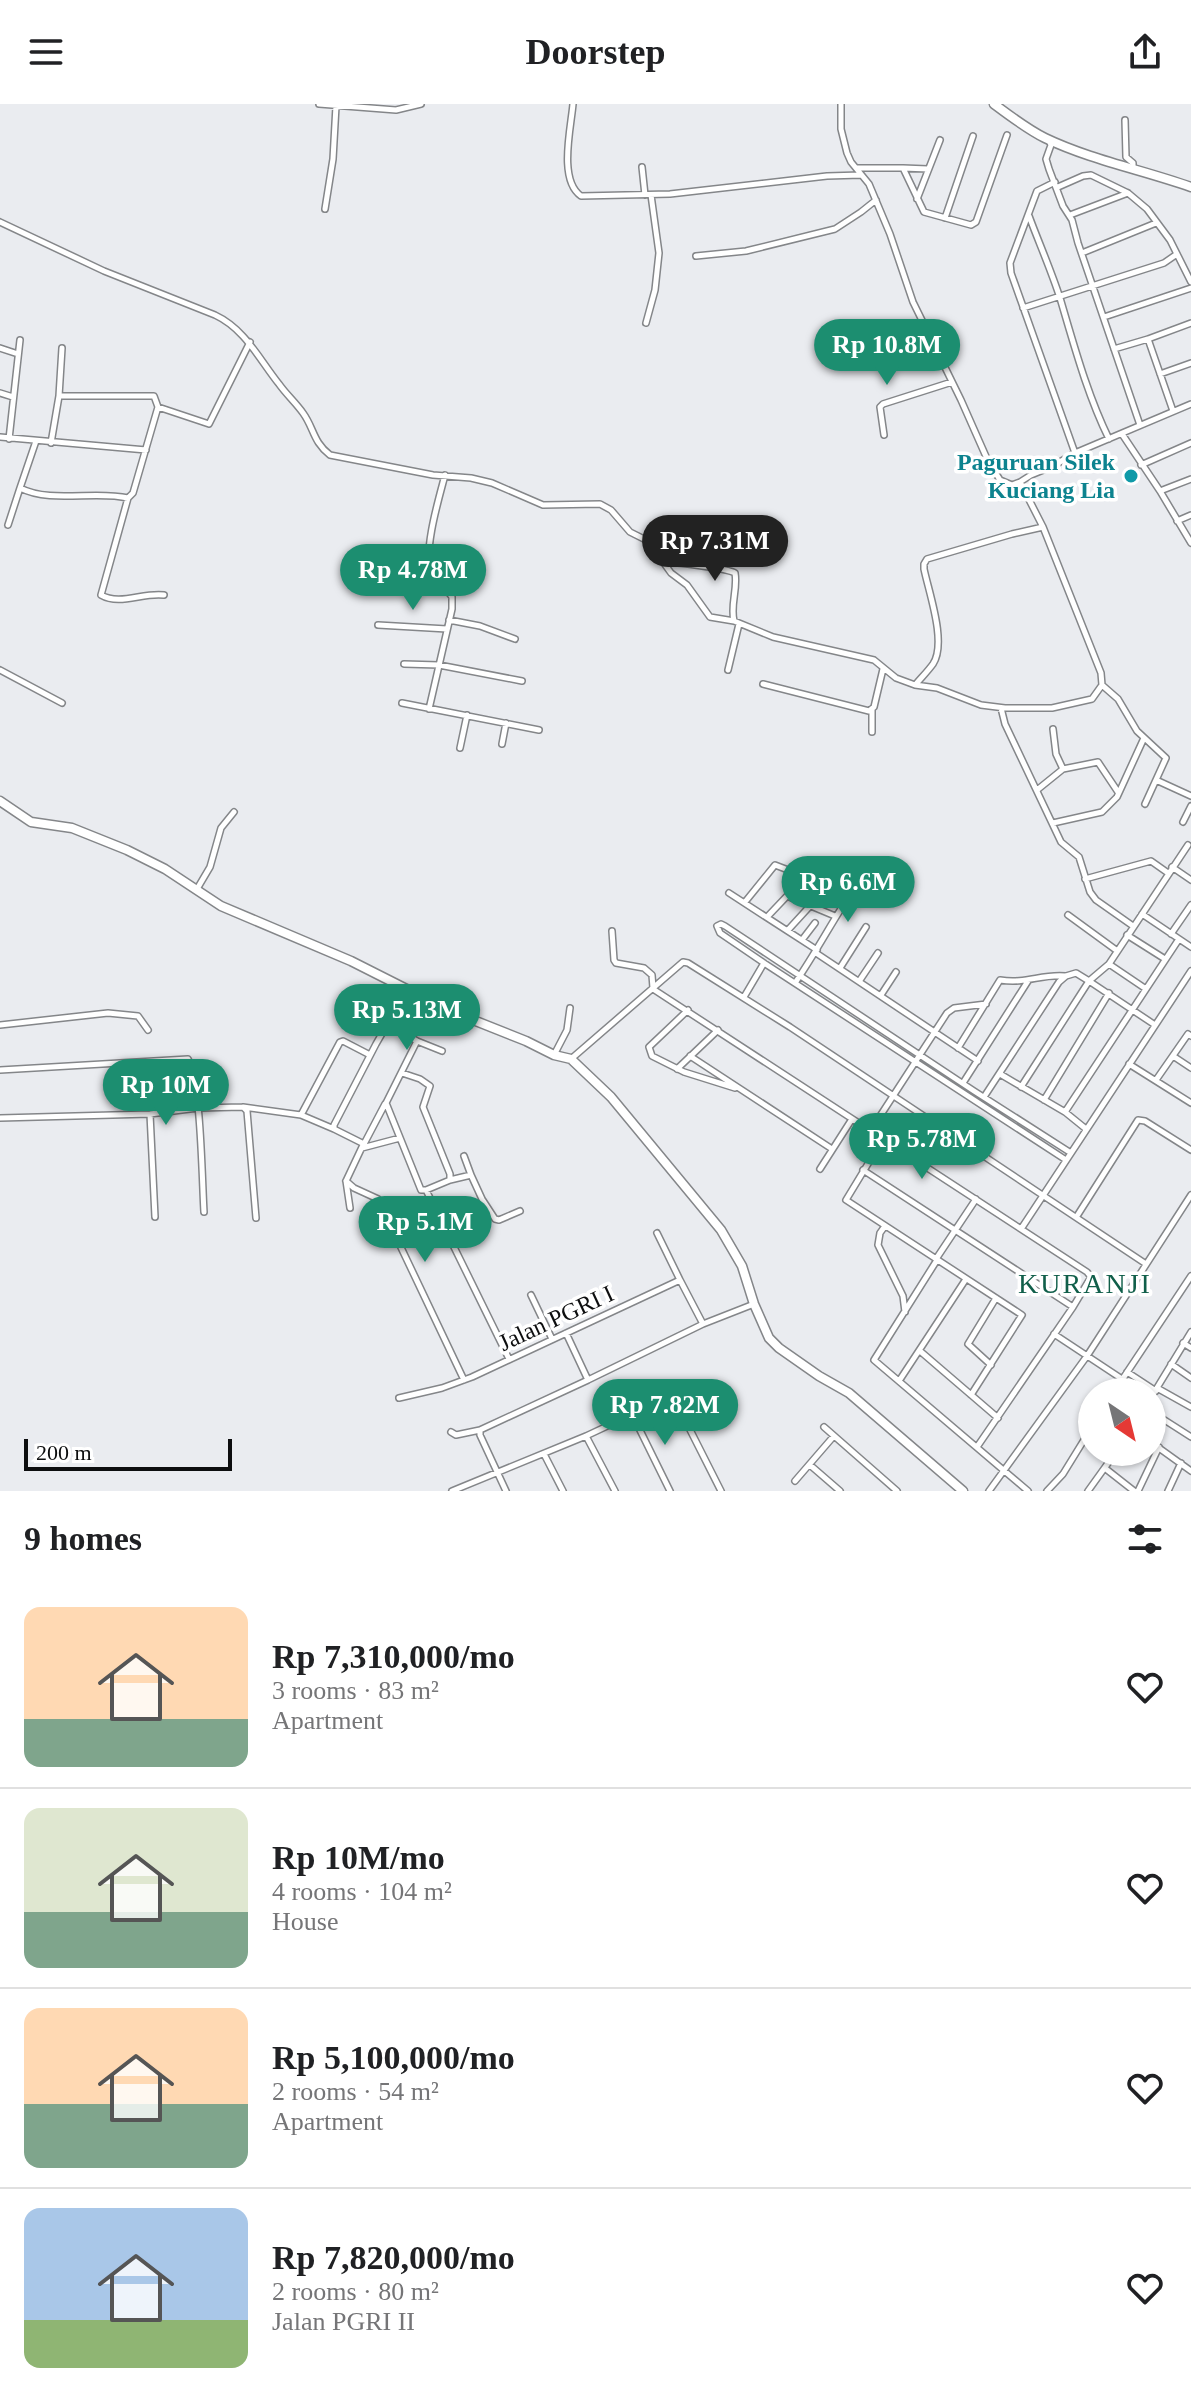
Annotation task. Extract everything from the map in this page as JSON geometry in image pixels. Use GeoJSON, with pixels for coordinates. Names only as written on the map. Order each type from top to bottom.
{"type":"FeatureCollection","features":[{"type":"Feature","properties":{"kind":"street"},"geometry":{"type":"LineString","coordinates":[[319,104],[396,110],[421,104]]}},
{"type":"Feature","properties":{"kind":"street"},"geometry":{"type":"LineString","coordinates":[[573,104],[568,158],[575,192],[581,196],[648,195],[862,175]]}},
{"type":"Feature","properties":{"kind":"street"},"geometry":{"type":"LineString","coordinates":[[841,104],[843,141],[847,153],[869,184],[893,242],[908,291],[983,452],[1004,483],[1012,485],[1020,482],[1075,453],[1191,404]]}},
{"type":"Feature","properties":{"kind":"street"},"geometry":{"type":"LineString","coordinates":[[994,104],[1049,140],[1116,165],[1191,187]]}},
{"type":"Feature","properties":{"kind":"street"},"geometry":{"type":"LineString","coordinates":[[325,209],[333,159],[336,106]]}},
{"type":"Feature","properties":{"kind":"street"},"geometry":{"type":"LineString","coordinates":[[1125,120],[1126,157],[1133,163],[1133,169]]}},
{"type":"Feature","properties":{"kind":"street"},"geometry":{"type":"LineString","coordinates":[[903,168],[924,212],[969,225],[976,222],[1007,135]]}},
{"type":"Feature","properties":{"kind":"street"},"geometry":{"type":"LineString","coordinates":[[945,218],[973,136]]}},
{"type":"Feature","properties":{"kind":"street"},"geometry":{"type":"LineString","coordinates":[[916,200],[940,140]]}},
{"type":"Feature","properties":{"kind":"street"},"geometry":{"type":"LineString","coordinates":[[1049,140],[1051,145],[1046,159],[1063,206],[1070,215],[1140,425]]}},
{"type":"Feature","properties":{"kind":"street"},"geometry":{"type":"LineString","coordinates":[[642,167],[659,253],[655,290],[646,323]]}},
{"type":"Feature","properties":{"kind":"street"},"geometry":{"type":"LineString","coordinates":[[856,168],[928,169]]}},
{"type":"Feature","properties":{"kind":"street"},"geometry":{"type":"LineString","coordinates":[[1075,453],[1011,273],[1010,263],[1037,191],[1091,175],[1128,193],[1147,209],[1177,254],[1191,285],[1104,317]]}},
{"type":"Feature","properties":{"kind":"street"},"geometry":{"type":"LineString","coordinates":[[1070,215],[1128,193]]}},
{"type":"Feature","properties":{"kind":"street"},"geometry":{"type":"LineString","coordinates":[[696,256],[746,251],[835,229],[876,200]]}},
{"type":"Feature","properties":{"kind":"street"},"geometry":{"type":"LineString","coordinates":[[1028,215],[1109,439]]}},
{"type":"Feature","properties":{"kind":"street"},"geometry":{"type":"LineString","coordinates":[[0,222],[104,271],[223,319],[250,342],[302,411],[320,447],[330,455],[492,483],[543,505],[600,504],[611,510],[630,532],[644,539],[671,573],[687,585],[710,617],[737,622],[773,637],[874,660],[896,678],[937,688],[981,705],[1052,708],[1082,703],[1092,699],[1102,685],[1101,673],[1043,527],[1020,482]]}},
{"type":"Feature","properties":{"kind":"street"},"geometry":{"type":"LineString","coordinates":[[1082,253],[1156,223]]}},
{"type":"Feature","properties":{"kind":"street"},"geometry":{"type":"LineString","coordinates":[[1023,308],[1164,263],[1177,254]]}},
{"type":"Feature","properties":{"kind":"street"},"geometry":{"type":"LineString","coordinates":[[1114,349],[1191,323]]}},
{"type":"Feature","properties":{"kind":"street"},"geometry":{"type":"LineString","coordinates":[[1148,339],[1173,411]]}},
{"type":"Feature","properties":{"kind":"street"},"geometry":{"type":"LineString","coordinates":[[9,439],[20,340]]}},
{"type":"Feature","properties":{"kind":"street"},"geometry":{"type":"LineString","coordinates":[[158,407],[209,424],[250,342]]}},
{"type":"Feature","properties":{"kind":"street"},"geometry":{"type":"LineString","coordinates":[[0,348],[18,354]]}},
{"type":"Feature","properties":{"kind":"street"},"geometry":{"type":"LineString","coordinates":[[51,443],[59,396],[62,348]]}},
{"type":"Feature","properties":{"kind":"street"},"geometry":{"type":"LineString","coordinates":[[1160,374],[1191,363]]}},
{"type":"Feature","properties":{"kind":"street"},"geometry":{"type":"LineString","coordinates":[[884,435],[880,407],[883,404],[952,382]]}},
{"type":"Feature","properties":{"kind":"street"},"geometry":{"type":"LineString","coordinates":[[0,393],[13,397]]}},
{"type":"Feature","properties":{"kind":"street"},"geometry":{"type":"LineString","coordinates":[[59,396],[154,396],[158,407],[101,595],[116,599],[164,595]]}},
{"type":"Feature","properties":{"kind":"street"},"geometry":{"type":"LineString","coordinates":[[1122,434],[1191,543]]}},
{"type":"Feature","properties":{"kind":"street"},"geometry":{"type":"LineString","coordinates":[[0,437],[146,450]]}},
{"type":"Feature","properties":{"kind":"street"},"geometry":{"type":"LineString","coordinates":[[8,525],[36,441]]}},
{"type":"Feature","properties":{"kind":"street"},"geometry":{"type":"LineString","coordinates":[[1141,465],[1191,443]]}},
{"type":"Feature","properties":{"kind":"street"},"geometry":{"type":"LineString","coordinates":[[429,709],[452,609],[452,597],[429,569],[432,526],[445,475]]}},
{"type":"Feature","properties":{"kind":"street"},"geometry":{"type":"LineString","coordinates":[[1160,491],[1191,479]]}},
{"type":"Feature","properties":{"kind":"street"},"geometry":{"type":"LineString","coordinates":[[20,488],[44,494],[128,498]]}},
{"type":"Feature","properties":{"kind":"street"},"geometry":{"type":"LineString","coordinates":[[1177,521],[1191,515]]}},
{"type":"Feature","properties":{"kind":"street"},"geometry":{"type":"LineString","coordinates":[[915,685],[937,656],[938,634],[924,569],[927,559],[1043,527]]}},
{"type":"Feature","properties":{"kind":"street"},"geometry":{"type":"LineString","coordinates":[[664,563],[678,562],[735,573],[737,579],[732,613],[737,622],[728,670]]}},
{"type":"Feature","properties":{"kind":"street"},"geometry":{"type":"LineString","coordinates":[[449,620],[480,626],[515,639]]}},
{"type":"Feature","properties":{"kind":"street"},"geometry":{"type":"LineString","coordinates":[[378,625],[447,629]]}},
{"type":"Feature","properties":{"kind":"street"},"geometry":{"type":"LineString","coordinates":[[404,664],[439,665],[522,681]]}},
{"type":"Feature","properties":{"kind":"street"},"geometry":{"type":"LineString","coordinates":[[872,732],[872,710],[883,669]]}},
{"type":"Feature","properties":{"kind":"street"},"geometry":{"type":"LineString","coordinates":[[0,670],[62,703]]}},
{"type":"Feature","properties":{"kind":"street"},"geometry":{"type":"LineString","coordinates":[[763,684],[872,710]]}},
{"type":"Feature","properties":{"kind":"street"},"geometry":{"type":"LineString","coordinates":[[1102,685],[1114,694],[1137,731],[1166,758],[1145,804]]}},
{"type":"Feature","properties":{"kind":"street"},"geometry":{"type":"LineString","coordinates":[[402,703],[539,730]]}},
{"type":"Feature","properties":{"kind":"street"},"geometry":{"type":"LineString","coordinates":[[1001,708],[1005,724],[1061,842],[1079,857],[1090,892],[1096,900],[1133,926]]}},
{"type":"Feature","properties":{"kind":"street"},"geometry":{"type":"LineString","coordinates":[[460,748],[467,715]]}},
{"type":"Feature","properties":{"kind":"street"},"geometry":{"type":"LineString","coordinates":[[502,744],[506,723]]}},
{"type":"Feature","properties":{"kind":"street"},"geometry":{"type":"LineString","coordinates":[[1053,729],[1056,754],[1063,769]]}},
{"type":"Feature","properties":{"kind":"street"},"geometry":{"type":"LineString","coordinates":[[1053,823],[1102,812],[1117,797],[1144,738]]}},
{"type":"Feature","properties":{"kind":"street"},"geometry":{"type":"LineString","coordinates":[[1037,790],[1063,769],[1098,762],[1118,792]]}},
{"type":"Feature","properties":{"kind":"street"},"geometry":{"type":"LineString","coordinates":[[1156,780],[1191,796]]}},
{"type":"Feature","properties":{"kind":"street"},"geometry":{"type":"LineString","coordinates":[[0,801],[31,822],[72,828],[127,850],[165,869],[221,906],[351,961],[448,1010],[554,1055],[571,1059],[611,1097],[721,1230],[742,1266],[769,1338],[779,1348],[849,1393],[963,1491]]}},
{"type":"Feature","properties":{"kind":"street"},"geometry":{"type":"LineString","coordinates":[[1183,822],[1191,806]]}},
{"type":"Feature","properties":{"kind":"street"},"geometry":{"type":"LineString","coordinates":[[196,890],[210,867],[221,828],[234,812]]}},
{"type":"Feature","properties":{"kind":"street"},"geometry":{"type":"LineString","coordinates":[[1021,1087],[1089,981],[1109,964],[1188,845]]}},
{"type":"Feature","properties":{"kind":"street"},"geometry":{"type":"LineString","coordinates":[[1085,879],[1151,861],[1191,880]]}},
{"type":"Feature","properties":{"kind":"street"},"geometry":{"type":"LineString","coordinates":[[745,902],[775,865],[851,894]]}},
{"type":"Feature","properties":{"kind":"street"},"geometry":{"type":"LineString","coordinates":[[795,983],[857,884]]}},
{"type":"Feature","properties":{"kind":"street"},"geometry":{"type":"LineString","coordinates":[[729,893],[768,916],[978,1061]]}},
{"type":"Feature","properties":{"kind":"street"},"geometry":{"type":"LineString","coordinates":[[768,916],[785,896],[835,916]]}},
{"type":"Feature","properties":{"kind":"street"},"geometry":{"type":"LineString","coordinates":[[1171,934],[1191,905]]}},
{"type":"Feature","properties":{"kind":"street"},"geometry":{"type":"LineString","coordinates":[[788,930],[810,906]]}},
{"type":"Feature","properties":{"kind":"street"},"geometry":{"type":"LineString","coordinates":[[1142,914],[1191,947]]}},
{"type":"Feature","properties":{"kind":"street"},"geometry":{"type":"LineString","coordinates":[[1068,915],[1116,950]]}},
{"type":"Feature","properties":{"kind":"street"},"geometry":{"type":"LineString","coordinates":[[802,940],[815,923]]}},
{"type":"Feature","properties":{"kind":"street"},"geometry":{"type":"LineString","coordinates":[[1066,1160],[764,963],[720,933],[717,926],[725,926],[1071,1153]]}},
{"type":"Feature","properties":{"kind":"street"},"geometry":{"type":"LineString","coordinates":[[840,968],[866,927]]}},
{"type":"Feature","properties":{"kind":"street"},"geometry":{"type":"LineString","coordinates":[[612,931],[616,963],[644,968],[652,975],[653,989]]}},
{"type":"Feature","properties":{"kind":"street"},"geometry":{"type":"LineString","coordinates":[[1127,935],[1165,959]]}},
{"type":"Feature","properties":{"kind":"street"},"geometry":{"type":"LineString","coordinates":[[1065,1112],[1179,939]]}},
{"type":"Feature","properties":{"kind":"street"},"geometry":{"type":"LineString","coordinates":[[860,980],[878,953]]}},
{"type":"Feature","properties":{"kind":"street"},"geometry":{"type":"LineString","coordinates":[[571,1059],[683,962],[697,967],[744,997],[1146,1264]]}},
{"type":"Feature","properties":{"kind":"street"},"geometry":{"type":"LineString","coordinates":[[744,997],[764,963]]}},
{"type":"Feature","properties":{"kind":"street"},"geometry":{"type":"LineString","coordinates":[[1109,964],[1146,989]]}},
{"type":"Feature","properties":{"kind":"street"},"geometry":{"type":"LineString","coordinates":[[881,995],[896,972]]}},
{"type":"Feature","properties":{"kind":"street"},"geometry":{"type":"LineString","coordinates":[[1021,1229],[1191,972]]}},
{"type":"Feature","properties":{"kind":"street"},"geometry":{"type":"LineString","coordinates":[[958,1048],[1000,980],[1028,981],[1041,976],[1076,973],[1155,1025]]}},
{"type":"Feature","properties":{"kind":"street"},"geometry":{"type":"LineString","coordinates":[[984,1097],[1059,982],[1066,976]]}},
{"type":"Feature","properties":{"kind":"street"},"geometry":{"type":"LineString","coordinates":[[963,1083],[1028,981]]}},
{"type":"Feature","properties":{"kind":"street"},"geometry":{"type":"LineString","coordinates":[[653,989],[1091,1277],[977,1447]]}},
{"type":"Feature","properties":{"kind":"street"},"geometry":{"type":"LineString","coordinates":[[334,1129],[370,1055],[408,990]]}},
{"type":"Feature","properties":{"kind":"street"},"geometry":{"type":"LineString","coordinates":[[1044,1100],[1109,993]]}},
{"type":"Feature","properties":{"kind":"street"},"geometry":{"type":"LineString","coordinates":[[871,1130],[947,1013],[954,1008],[986,1004]]}},
{"type":"Feature","properties":{"kind":"street"},"geometry":{"type":"LineString","coordinates":[[554,1055],[567,1030],[570,1008]]}},
{"type":"Feature","properties":{"kind":"street"},"geometry":{"type":"LineString","coordinates":[[688,1010],[649,1047],[652,1056],[677,1069],[740,1089]]}},
{"type":"Feature","properties":{"kind":"street"},"geometry":{"type":"LineString","coordinates":[[0,1025],[108,1013],[138,1016],[148,1030]]}},
{"type":"Feature","properties":{"kind":"street"},"geometry":{"type":"LineString","coordinates":[[387,1024],[442,1051]]}},
{"type":"Feature","properties":{"kind":"street"},"geometry":{"type":"LineString","coordinates":[[677,1069],[718,1030]]}},
{"type":"Feature","properties":{"kind":"street"},"geometry":{"type":"LineString","coordinates":[[1156,1080],[1190,1033]]}},
{"type":"Feature","properties":{"kind":"street"},"geometry":{"type":"LineString","coordinates":[[350,1208],[346,1181],[417,1041]]}},
{"type":"Feature","properties":{"kind":"street"},"geometry":{"type":"LineString","coordinates":[[301,1115],[340,1042],[370,1055]]}},
{"type":"Feature","properties":{"kind":"street"},"geometry":{"type":"LineString","coordinates":[[690,1056],[832,1149]]}},
{"type":"Feature","properties":{"kind":"street"},"geometry":{"type":"LineString","coordinates":[[1173,1056],[1191,1068]]}},
{"type":"Feature","properties":{"kind":"street"},"geometry":{"type":"LineString","coordinates":[[0,1070],[188,1059],[194,1076],[198,1108],[204,1212]]}},
{"type":"Feature","properties":{"kind":"street"},"geometry":{"type":"LineString","coordinates":[[1129,1064],[1191,1103]]}},
{"type":"Feature","properties":{"kind":"street"},"geometry":{"type":"LineString","coordinates":[[402,1073],[430,1086],[423,1107],[450,1180]]}},
{"type":"Feature","properties":{"kind":"street"},"geometry":{"type":"LineString","coordinates":[[1000,1074],[1065,1112],[1086,1129]]}},
{"type":"Feature","properties":{"kind":"street"},"geometry":{"type":"LineString","coordinates":[[386,1103],[421,1190],[471,1175]]}},
{"type":"Feature","properties":{"kind":"street"},"geometry":{"type":"LineString","coordinates":[[243,1107],[247,1111],[256,1218]]}},
{"type":"Feature","properties":{"kind":"street"},"geometry":{"type":"LineString","coordinates":[[0,1118],[150,1114],[243,1107],[301,1115],[334,1129],[362,1146],[400,1138]]}},
{"type":"Feature","properties":{"kind":"street"},"geometry":{"type":"LineString","coordinates":[[150,1114],[155,1217]]}},
{"type":"Feature","properties":{"kind":"street"},"geometry":{"type":"LineString","coordinates":[[820,1169],[852,1119]]}},
{"type":"Feature","properties":{"kind":"street"},"geometry":{"type":"LineString","coordinates":[[1077,1216],[1138,1120],[1145,1121],[1191,1150]]}},
{"type":"Feature","properties":{"kind":"street"},"geometry":{"type":"LineString","coordinates":[[883,1139],[846,1200],[1021,1314],[1022,1318],[971,1395]]}},
{"type":"Feature","properties":{"kind":"street"},"geometry":{"type":"LineString","coordinates":[[464,1156],[482,1199],[495,1219],[520,1211]]}},
{"type":"Feature","properties":{"kind":"street"},"geometry":{"type":"LineString","coordinates":[[863,1170],[1073,1307]]}},
{"type":"Feature","properties":{"kind":"street"},"geometry":{"type":"LineString","coordinates":[[346,1181],[378,1199],[464,1380]]}},
{"type":"Feature","properties":{"kind":"street"},"geometry":{"type":"LineString","coordinates":[[426,1190],[509,1359]]}},
{"type":"Feature","properties":{"kind":"street"},"geometry":{"type":"LineString","coordinates":[[989,1491],[1087,1356],[1191,1195]]}},
{"type":"Feature","properties":{"kind":"street"},"geometry":{"type":"LineString","coordinates":[[976,1199],[874,1358],[1028,1491]]}},
{"type":"Feature","properties":{"kind":"street"},"geometry":{"type":"LineString","coordinates":[[885,1226],[877,1241],[903,1296],[905,1312]]}},
{"type":"Feature","properties":{"kind":"street"},"geometry":{"type":"LineString","coordinates":[[657,1233],[703,1324]]}},
{"type":"Feature","properties":{"kind":"street"},"geometry":{"type":"LineString","coordinates":[[1123,1378],[1191,1276]]}},
{"type":"Feature","properties":{"kind":"street"},"geometry":{"type":"LineString","coordinates":[[899,1381],[966,1279]]}},
{"type":"Feature","properties":{"kind":"street","name":"Jalan PGRI I"},"geometry":{"type":"LineString","coordinates":[[399,1398],[464,1380],[680,1280]]}},
{"type":"Feature","properties":{"kind":"street"},"geometry":{"type":"LineString","coordinates":[[531,1295],[552,1339]]}},
{"type":"Feature","properties":{"kind":"street"},"geometry":{"type":"LineString","coordinates":[[991,1365],[968,1344],[996,1298]]}},
{"type":"Feature","properties":{"kind":"street"},"geometry":{"type":"LineString","coordinates":[[451,1432],[456,1435],[480,1430],[703,1324],[754,1304]]}},
{"type":"Feature","properties":{"kind":"street"},"geometry":{"type":"LineString","coordinates":[[1163,1378],[1191,1332]]}},
{"type":"Feature","properties":{"kind":"street"},"geometry":{"type":"LineString","coordinates":[[566,1333],[588,1380]]}},
{"type":"Feature","properties":{"kind":"street"},"geometry":{"type":"LineString","coordinates":[[1054,1334],[1120,1378]]}},
{"type":"Feature","properties":{"kind":"street"},"geometry":{"type":"LineString","coordinates":[[1183,1343],[1191,1348]]}},
{"type":"Feature","properties":{"kind":"street"},"geometry":{"type":"LineString","coordinates":[[920,1351],[998,1418]]}},
{"type":"Feature","properties":{"kind":"street"},"geometry":{"type":"LineString","coordinates":[[1171,1364],[1191,1378]]}},
{"type":"Feature","properties":{"kind":"street"},"geometry":{"type":"LineString","coordinates":[[1127,1372],[1135,1378]]}},
{"type":"Feature","properties":{"kind":"street"},"geometry":{"type":"LineString","coordinates":[[1166,1397],[1191,1407]]}},
{"type":"Feature","properties":{"kind":"street"},"geometry":{"type":"LineString","coordinates":[[452,1491],[633,1416],[667,1398],[676,1402],[721,1491]]}},
{"type":"Feature","properties":{"kind":"street"},"geometry":{"type":"LineString","coordinates":[[633,1416],[670,1491]]}},
{"type":"Feature","properties":{"kind":"street"},"geometry":{"type":"LineString","coordinates":[[1166,1421],[1191,1437]]}},
{"type":"Feature","properties":{"kind":"street"},"geometry":{"type":"LineString","coordinates":[[824,1427],[897,1491]]}},
{"type":"Feature","properties":{"kind":"street"},"geometry":{"type":"LineString","coordinates":[[480,1430],[506,1491]]}},
{"type":"Feature","properties":{"kind":"street"},"geometry":{"type":"LineString","coordinates":[[586,1436],[615,1491]]}},
{"type":"Feature","properties":{"kind":"street"},"geometry":{"type":"LineString","coordinates":[[795,1481],[833,1437]]}},
{"type":"Feature","properties":{"kind":"street"},"geometry":{"type":"LineString","coordinates":[[1047,1491],[1063,1474],[1078,1450]]}},
{"type":"Feature","properties":{"kind":"street"},"geometry":{"type":"LineString","coordinates":[[1166,1452],[1191,1471]]}},
{"type":"Feature","properties":{"kind":"street"},"geometry":{"type":"LineString","coordinates":[[544,1454],[563,1491]]}},
{"type":"Feature","properties":{"kind":"street"},"geometry":{"type":"LineString","coordinates":[[1168,1491],[1181,1463]]}},
{"type":"Feature","properties":{"kind":"street"},"geometry":{"type":"LineString","coordinates":[[810,1465],[840,1491]]}},
{"type":"Feature","properties":{"kind":"street"},"geometry":{"type":"LineString","coordinates":[[1088,1491],[1108,1466]]}},
{"type":"Feature","properties":{"kind":"street"},"geometry":{"type":"LineString","coordinates":[[1106,1469],[1136,1491],[1149,1466]]}},
{"type":"Feature","properties":{"kind":"place","name":"Paguruan Silek Kuciang Lia"},"geometry":{"type":"Point","coordinates":[1131,476]}},
{"type":"Feature","properties":{"kind":"district","name":"KURANJI"},"geometry":{"type":"Point","coordinates":[1085,1283]}}]}
